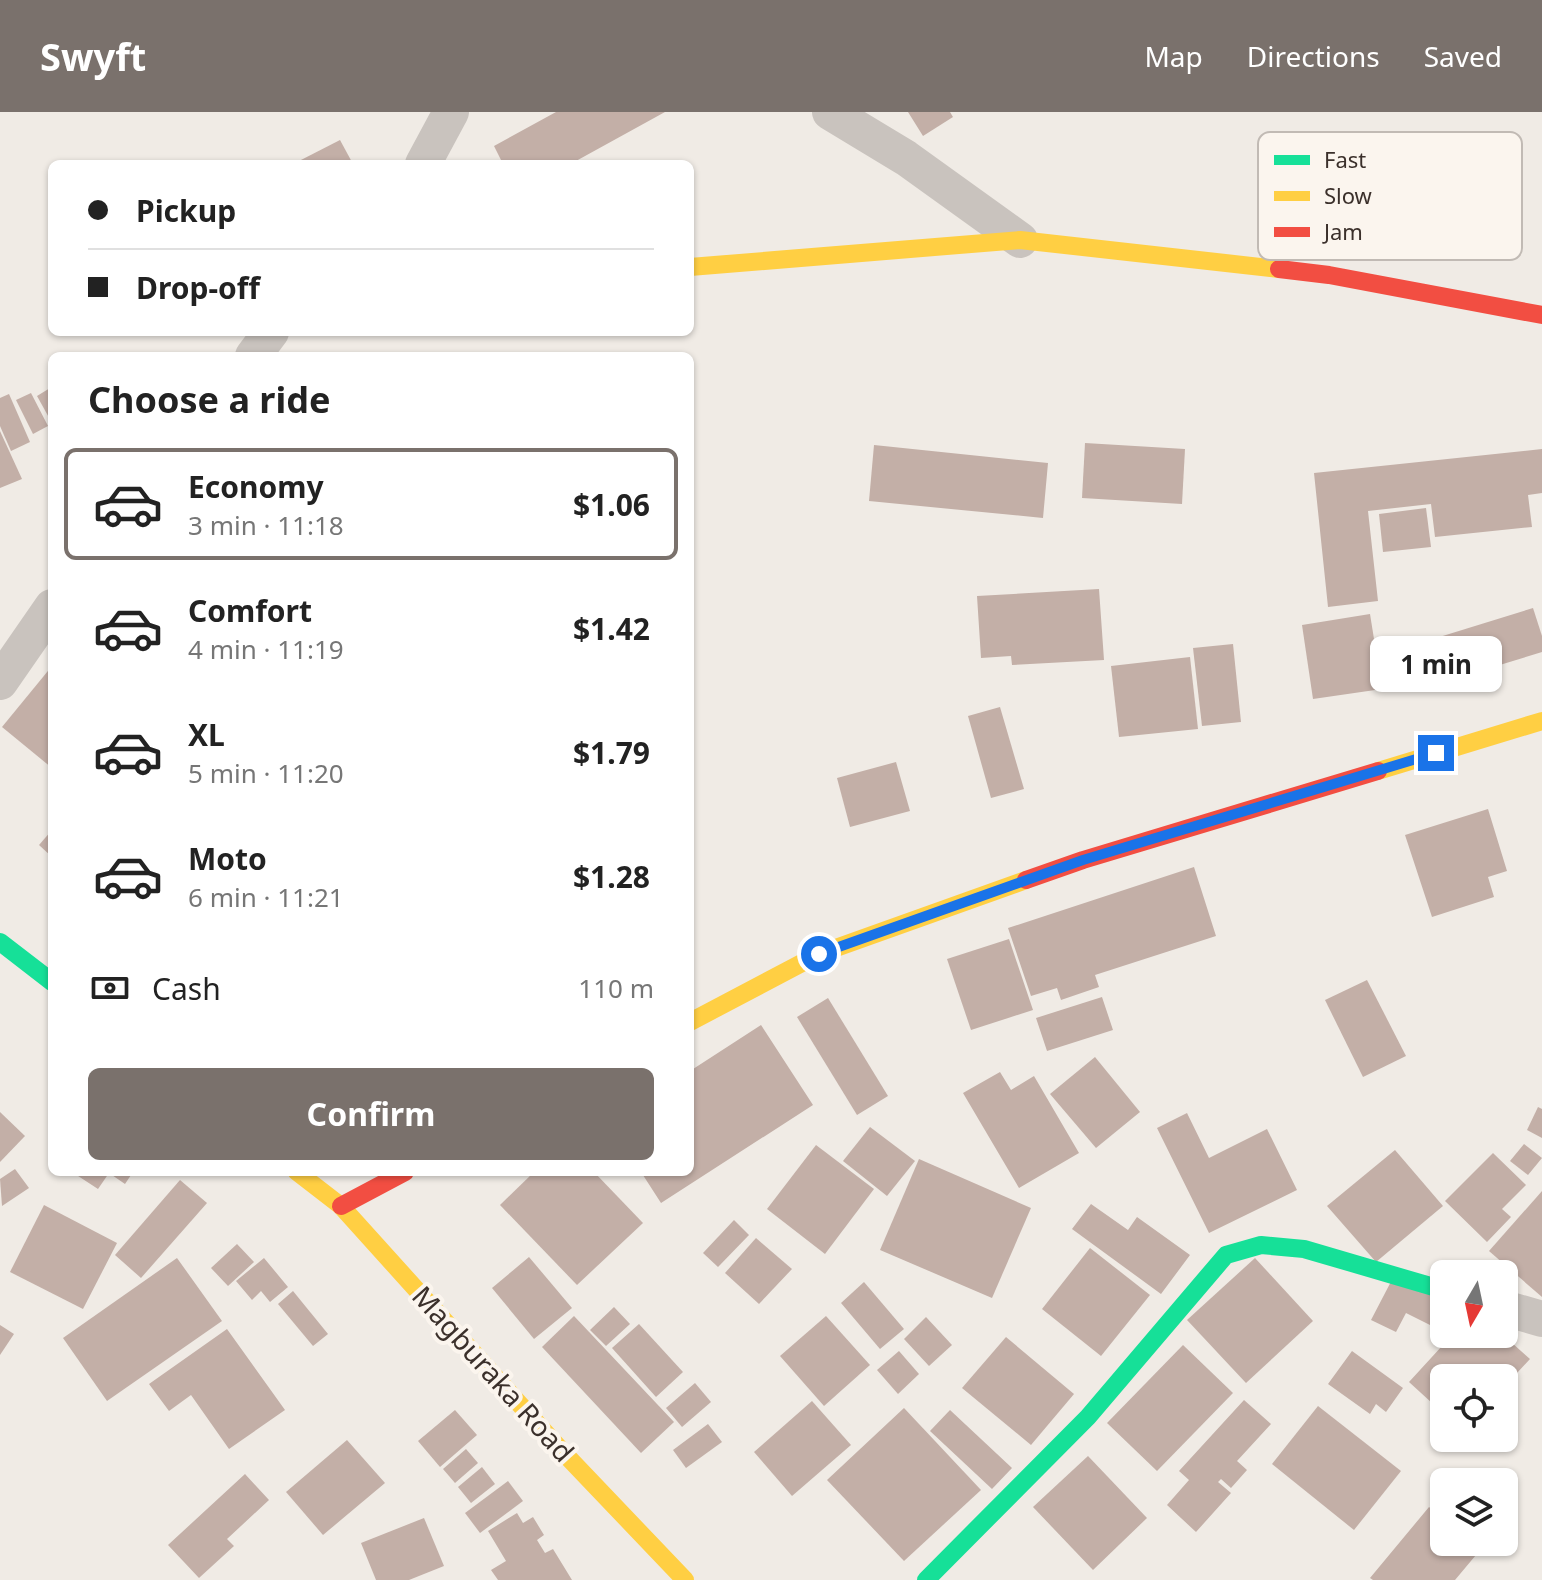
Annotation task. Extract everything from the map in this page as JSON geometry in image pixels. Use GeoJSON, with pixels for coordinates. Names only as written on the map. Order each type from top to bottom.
{"type":"FeatureCollection","features":[{"type":"Feature","properties":{"kind":"street"},"geometry":{"type":"LineString","coordinates":[[425,160],[451,112]]}},
{"type":"Feature","properties":{"kind":"street"},"geometry":{"type":"LineString","coordinates":[[830,112],[906,158],[1020,240]]}},
{"type":"Feature","properties":{"kind":"street"},"geometry":{"type":"LineString","coordinates":[[694,267],[1020,240],[1329,275],[1542,315]]}},
{"type":"Feature","properties":{"kind":"street"},"geometry":{"type":"LineString","coordinates":[[0,682],[48,613]]}},
{"type":"Feature","properties":{"kind":"street"},"geometry":{"type":"LineString","coordinates":[[694,1020],[819,954],[1083,860],[1542,721]]}},
{"type":"Feature","properties":{"kind":"street"},"geometry":{"type":"LineString","coordinates":[[0,942],[48,979]]}},
{"type":"Feature","properties":{"kind":"street","name":"Magburaka Road"},"geometry":{"type":"LineString","coordinates":[[302,1176],[341,1206],[561,1450],[685,1580]]}},
{"type":"Feature","properties":{"kind":"street"},"geometry":{"type":"LineString","coordinates":[[341,1206],[397,1176]]}},
{"type":"Feature","properties":{"kind":"street"},"geometry":{"type":"LineString","coordinates":[[926,1580],[1088,1417],[1226,1255],[1261,1245],[1304,1249],[1430,1286]]}},
{"type":"Feature","properties":{"kind":"street"},"geometry":{"type":"LineString","coordinates":[[1518,1312],[1542,1319]]}},
{"type":"Feature","properties":{"kind":"building"},"geometry":{"type":"Polygon","coordinates":[[[556,112],[665,112],[578,160],[501,160],[494,146],[556,112]]]}},
{"type":"Feature","properties":{"kind":"building"},"geometry":{"type":"Polygon","coordinates":[[[908,112],[950,112],[953,117],[923,136],[908,112]]]}},
{"type":"Feature","properties":{"kind":"building"},"geometry":{"type":"Polygon","coordinates":[[[340,140],[351,160],[301,160],[340,140]]]}},
{"type":"Feature","properties":{"kind":"building"},"geometry":{"type":"Polygon","coordinates":[[[48,389],[48,416],[37,396],[48,389]]]}},
{"type":"Feature","properties":{"kind":"building"},"geometry":{"type":"Polygon","coordinates":[[[31,393],[48,426],[33,434],[16,400],[31,393]]]}},
{"type":"Feature","properties":{"kind":"building"},"geometry":{"type":"Polygon","coordinates":[[[9,394],[30,442],[11,451],[0,426],[0,398],[9,394]]]}},
{"type":"Feature","properties":{"kind":"building"},"geometry":{"type":"Polygon","coordinates":[[[0,431],[22,479],[0,488],[0,431]]]}},
{"type":"Feature","properties":{"kind":"building"},"geometry":{"type":"Polygon","coordinates":[[[1085,443],[1185,449],[1182,504],[1082,498],[1085,443]]]}},
{"type":"Feature","properties":{"kind":"building"},"geometry":{"type":"Polygon","coordinates":[[[874,445],[1048,463],[1043,518],[869,501],[874,445]]]}},
{"type":"Feature","properties":{"kind":"building"},"geometry":{"type":"Polygon","coordinates":[[[1542,449],[1542,493],[1528,495],[1532,527],[1435,537],[1431,504],[1368,511],[1378,601],[1328,607],[1314,473],[1542,449]]]}},
{"type":"Feature","properties":{"kind":"building"},"geometry":{"type":"Polygon","coordinates":[[[1426,508],[1431,547],[1383,552],[1379,514],[1426,508]]]}},
{"type":"Feature","properties":{"kind":"building"},"geometry":{"type":"Polygon","coordinates":[[[1099,589],[1104,660],[1012,665],[1011,656],[981,658],[977,596],[1099,589]]]}},
{"type":"Feature","properties":{"kind":"building"},"geometry":{"type":"Polygon","coordinates":[[[1533,608],[1542,636],[1542,652],[1421,689],[1407,647],[1533,608]]]}},
{"type":"Feature","properties":{"kind":"building"},"geometry":{"type":"Polygon","coordinates":[[[1370,614],[1382,689],[1313,699],[1302,625],[1370,614]]]}},
{"type":"Feature","properties":{"kind":"building"},"geometry":{"type":"Polygon","coordinates":[[[1233,644],[1241,722],[1202,726],[1193,648],[1233,644]]]}},
{"type":"Feature","properties":{"kind":"building"},"geometry":{"type":"Polygon","coordinates":[[[1190,657],[1198,729],[1119,737],[1111,666],[1190,657]]]}},
{"type":"Feature","properties":{"kind":"building"},"geometry":{"type":"Polygon","coordinates":[[[48,671],[48,765],[2,727],[48,671]]]}},
{"type":"Feature","properties":{"kind":"building"},"geometry":{"type":"Polygon","coordinates":[[[1000,707],[1024,789],[991,798],[968,716],[1000,707]]]}},
{"type":"Feature","properties":{"kind":"building"},"geometry":{"type":"Polygon","coordinates":[[[896,762],[910,811],[850,827],[837,778],[896,762]]]}},
{"type":"Feature","properties":{"kind":"building"},"geometry":{"type":"Polygon","coordinates":[[[1488,809],[1507,871],[1488,877],[1494,897],[1432,917],[1405,835],[1488,809]]]}},
{"type":"Feature","properties":{"kind":"building"},"geometry":{"type":"Polygon","coordinates":[[[48,835],[48,853],[39,845],[48,835]]]}},
{"type":"Feature","properties":{"kind":"building"},"geometry":{"type":"Polygon","coordinates":[[[1194,867],[1216,936],[1095,975],[1099,987],[1061,1000],[1057,988],[1031,996],[1008,928],[1194,867]]]}},
{"type":"Feature","properties":{"kind":"building"},"geometry":{"type":"Polygon","coordinates":[[[1009,939],[1033,1010],[971,1030],[947,959],[1009,939]]]}},
{"type":"Feature","properties":{"kind":"building"},"geometry":{"type":"Polygon","coordinates":[[[1367,980],[1406,1056],[1363,1077],[1325,1000],[1367,980]]]}},
{"type":"Feature","properties":{"kind":"building"},"geometry":{"type":"Polygon","coordinates":[[[1102,997],[1113,1030],[1047,1051],[1036,1018],[1102,997]]]}},
{"type":"Feature","properties":{"kind":"building"},"geometry":{"type":"Polygon","coordinates":[[[828,998],[888,1096],[857,1115],[797,1017],[828,998]]]}},
{"type":"Feature","properties":{"kind":"building"},"geometry":{"type":"Polygon","coordinates":[[[761,1025],[813,1105],[661,1203],[644,1176],[694,1176],[694,1068],[761,1025]]]}},
{"type":"Feature","properties":{"kind":"building"},"geometry":{"type":"Polygon","coordinates":[[[1095,1057],[1140,1112],[1096,1148],[1050,1094],[1095,1057]]]}},
{"type":"Feature","properties":{"kind":"building"},"geometry":{"type":"Polygon","coordinates":[[[1000,1072],[1011,1090],[1034,1076],[1079,1153],[1019,1188],[963,1093],[1000,1072]]]}},
{"type":"Feature","properties":{"kind":"building"},"geometry":{"type":"Polygon","coordinates":[[[1538,1107],[1542,1109],[1542,1138],[1527,1130],[1538,1107]]]}},
{"type":"Feature","properties":{"kind":"building"},"geometry":{"type":"Polygon","coordinates":[[[0,1112],[25,1136],[0,1162],[0,1112]]]}},
{"type":"Feature","properties":{"kind":"building"},"geometry":{"type":"Polygon","coordinates":[[[1187,1113],[1209,1158],[1267,1129],[1297,1190],[1209,1233],[1157,1128],[1187,1113]]]}},
{"type":"Feature","properties":{"kind":"building"},"geometry":{"type":"Polygon","coordinates":[[[870,1127],[915,1161],[887,1196],[843,1161],[870,1127]]]}},
{"type":"Feature","properties":{"kind":"building"},"geometry":{"type":"Polygon","coordinates":[[[1524,1144],[1542,1158],[1528,1175],[1510,1161],[1524,1144]]]}},
{"type":"Feature","properties":{"kind":"building"},"geometry":{"type":"Polygon","coordinates":[[[816,1145],[874,1189],[825,1254],[767,1209],[816,1145]]]}},
{"type":"Feature","properties":{"kind":"building"},"geometry":{"type":"Polygon","coordinates":[[[1395,1150],[1443,1206],[1376,1262],[1327,1206],[1395,1150]]]}},
{"type":"Feature","properties":{"kind":"building"},"geometry":{"type":"Polygon","coordinates":[[[1493,1153],[1526,1185],[1502,1209],[1511,1217],[1487,1242],[1445,1201],[1493,1153]]]}},
{"type":"Feature","properties":{"kind":"building"},"geometry":{"type":"Polygon","coordinates":[[[919,1159],[1031,1208],[992,1298],[880,1250],[919,1159]]]}},
{"type":"Feature","properties":{"kind":"building"},"geometry":{"type":"Polygon","coordinates":[[[15,1169],[29,1188],[2,1206],[0,1179],[15,1169]]]}},
{"type":"Feature","properties":{"kind":"building"},"geometry":{"type":"Polygon","coordinates":[[[78,1176],[107,1176],[98,1189],[78,1176]]]}},
{"type":"Feature","properties":{"kind":"building"},"geometry":{"type":"Polygon","coordinates":[[[113,1176],[130,1176],[125,1184],[113,1176]]]}},
{"type":"Feature","properties":{"kind":"building"},"geometry":{"type":"Polygon","coordinates":[[[530,1176],[598,1176],[643,1223],[577,1285],[500,1205],[530,1176]]]}},
{"type":"Feature","properties":{"kind":"building"},"geometry":{"type":"Polygon","coordinates":[[[180,1180],[207,1203],[141,1278],[115,1255],[180,1180]]]}},
{"type":"Feature","properties":{"kind":"building"},"geometry":{"type":"Polygon","coordinates":[[[1542,1191],[1542,1297],[1518,1276],[1518,1260],[1499,1260],[1489,1251],[1542,1191]]]}},
{"type":"Feature","properties":{"kind":"building"},"geometry":{"type":"Polygon","coordinates":[[[1091,1204],[1128,1230],[1137,1217],[1190,1255],[1161,1294],[1072,1229],[1091,1204]]]}},
{"type":"Feature","properties":{"kind":"building"},"geometry":{"type":"Polygon","coordinates":[[[44,1205],[117,1243],[83,1309],[10,1272],[44,1205]]]}},
{"type":"Feature","properties":{"kind":"building"},"geometry":{"type":"Polygon","coordinates":[[[734,1220],[749,1235],[718,1267],[703,1253],[734,1220]]]}},
{"type":"Feature","properties":{"kind":"building"},"geometry":{"type":"Polygon","coordinates":[[[756,1238],[792,1269],[759,1304],[725,1273],[756,1238]]]}},
{"type":"Feature","properties":{"kind":"building"},"geometry":{"type":"Polygon","coordinates":[[[237,1244],[254,1262],[228,1286],[211,1268],[237,1244]]]}},
{"type":"Feature","properties":{"kind":"building"},"geometry":{"type":"Polygon","coordinates":[[[1090,1248],[1150,1295],[1101,1356],[1042,1309],[1090,1248]]]}},
{"type":"Feature","properties":{"kind":"building"},"geometry":{"type":"Polygon","coordinates":[[[529,1257],[572,1308],[534,1339],[492,1288],[529,1257]]]}},
{"type":"Feature","properties":{"kind":"building"},"geometry":{"type":"Polygon","coordinates":[[[177,1258],[222,1321],[107,1401],[63,1338],[177,1258]]]}},
{"type":"Feature","properties":{"kind":"building"},"geometry":{"type":"Polygon","coordinates":[[[264,1258],[288,1287],[270,1302],[261,1291],[252,1300],[236,1281],[264,1258]]]}},
{"type":"Feature","properties":{"kind":"building"},"geometry":{"type":"Polygon","coordinates":[[[1255,1258],[1313,1321],[1246,1383],[1187,1320],[1255,1258]]]}},
{"type":"Feature","properties":{"kind":"building"},"geometry":{"type":"Polygon","coordinates":[[[1396,1272],[1430,1293],[1430,1325],[1406,1313],[1396,1332],[1371,1320],[1396,1272]]]}},
{"type":"Feature","properties":{"kind":"building"},"geometry":{"type":"Polygon","coordinates":[[[864,1282],[904,1329],[880,1349],[841,1303],[864,1282]]]}},
{"type":"Feature","properties":{"kind":"building"},"geometry":{"type":"Polygon","coordinates":[[[293,1291],[328,1334],[313,1346],[278,1304],[293,1291]]]}},
{"type":"Feature","properties":{"kind":"building"},"geometry":{"type":"Polygon","coordinates":[[[614,1307],[630,1324],[606,1346],[590,1330],[614,1307]]]}},
{"type":"Feature","properties":{"kind":"building"},"geometry":{"type":"Polygon","coordinates":[[[574,1316],[674,1422],[641,1453],[542,1347],[574,1316]]]}},
{"type":"Feature","properties":{"kind":"building"},"geometry":{"type":"Polygon","coordinates":[[[826,1316],[870,1365],[824,1406],[780,1356],[826,1316]]]}},
{"type":"Feature","properties":{"kind":"building"},"geometry":{"type":"Polygon","coordinates":[[[926,1317],[952,1345],[929,1366],[904,1339],[926,1317]]]}},
{"type":"Feature","properties":{"kind":"building"},"geometry":{"type":"Polygon","coordinates":[[[639,1324],[683,1372],[656,1397],[612,1348],[639,1324]]]}},
{"type":"Feature","properties":{"kind":"building"},"geometry":{"type":"Polygon","coordinates":[[[0,1325],[14,1334],[0,1355],[0,1325]]]}},
{"type":"Feature","properties":{"kind":"building"},"geometry":{"type":"Polygon","coordinates":[[[227,1329],[285,1410],[229,1449],[191,1395],[169,1411],[149,1384],[227,1329]]]}},
{"type":"Feature","properties":{"kind":"building"},"geometry":{"type":"Polygon","coordinates":[[[1006,1337],[1074,1394],[1031,1445],[962,1388],[1006,1337]]]}},
{"type":"Feature","properties":{"kind":"building"},"geometry":{"type":"Polygon","coordinates":[[[1183,1345],[1233,1393],[1157,1471],[1107,1423],[1183,1345]]]}},
{"type":"Feature","properties":{"kind":"building"},"geometry":{"type":"Polygon","coordinates":[[[1440,1348],[1518,1348],[1530,1359],[1518,1372],[1518,1364],[1430,1364],[1430,1401],[1409,1382],[1440,1348]]]}},
{"type":"Feature","properties":{"kind":"building"},"geometry":{"type":"Polygon","coordinates":[[[899,1351],[919,1374],[898,1394],[877,1370],[899,1351]]]}},
{"type":"Feature","properties":{"kind":"building"},"geometry":{"type":"Polygon","coordinates":[[[1352,1351],[1403,1388],[1386,1412],[1376,1404],[1370,1414],[1328,1384],[1352,1351]]]}},
{"type":"Feature","properties":{"kind":"building"},"geometry":{"type":"Polygon","coordinates":[[[695,1383],[711,1402],[682,1427],[666,1408],[695,1383]]]}},
{"type":"Feature","properties":{"kind":"building"},"geometry":{"type":"Polygon","coordinates":[[[1244,1400],[1271,1424],[1237,1461],[1247,1470],[1231,1488],[1221,1479],[1218,1482],[1231,1493],[1196,1532],[1167,1505],[1189,1480],[1179,1471],[1244,1400]]]}},
{"type":"Feature","properties":{"kind":"building"},"geometry":{"type":"Polygon","coordinates":[[[812,1401],[851,1445],[792,1496],[754,1452],[812,1401]]]}},
{"type":"Feature","properties":{"kind":"building"},"geometry":{"type":"Polygon","coordinates":[[[1318,1406],[1401,1471],[1354,1530],[1272,1464],[1318,1406]]]}},
{"type":"Feature","properties":{"kind":"building"},"geometry":{"type":"Polygon","coordinates":[[[904,1408],[981,1490],[904,1561],[827,1480],[904,1408]]]}},
{"type":"Feature","properties":{"kind":"building"},"geometry":{"type":"Polygon","coordinates":[[[455,1410],[477,1435],[440,1467],[418,1441],[455,1410]]]}},
{"type":"Feature","properties":{"kind":"building"},"geometry":{"type":"Polygon","coordinates":[[[950,1410],[1012,1468],[992,1489],[930,1431],[950,1410]]]}},
{"type":"Feature","properties":{"kind":"building"},"geometry":{"type":"Polygon","coordinates":[[[708,1424],[722,1442],[686,1468],[673,1450],[708,1424]]]}},
{"type":"Feature","properties":{"kind":"building"},"geometry":{"type":"Polygon","coordinates":[[[347,1440],[385,1483],[323,1535],[286,1492],[347,1440]]]}},
{"type":"Feature","properties":{"kind":"building"},"geometry":{"type":"Polygon","coordinates":[[[466,1449],[478,1463],[455,1483],[443,1469],[466,1449]]]}},
{"type":"Feature","properties":{"kind":"building"},"geometry":{"type":"Polygon","coordinates":[[[1088,1456],[1147,1518],[1093,1570],[1033,1507],[1088,1456]]]}},
{"type":"Feature","properties":{"kind":"building"},"geometry":{"type":"Polygon","coordinates":[[[482,1467],[495,1484],[471,1503],[458,1487],[482,1467]]]}},
{"type":"Feature","properties":{"kind":"building"},"geometry":{"type":"Polygon","coordinates":[[[245,1474],[269,1500],[227,1539],[234,1546],[199,1578],[168,1545],[245,1474]]]}},
{"type":"Feature","properties":{"kind":"building"},"geometry":{"type":"Polygon","coordinates":[[[508,1481],[523,1501],[480,1533],[465,1513],[508,1481]]]}},
{"type":"Feature","properties":{"kind":"building"},"geometry":{"type":"Polygon","coordinates":[[[1429,1507],[1430,1556],[1475,1556],[1455,1580],[1370,1578],[1429,1507]]]}},
{"type":"Feature","properties":{"kind":"building"},"geometry":{"type":"Polygon","coordinates":[[[517,1513],[523,1523],[533,1517],[544,1535],[537,1540],[545,1553],[553,1549],[572,1580],[498,1580],[491,1570],[506,1561],[488,1531],[517,1513]]]}},
{"type":"Feature","properties":{"kind":"building"},"geometry":{"type":"Polygon","coordinates":[[[424,1518],[444,1566],[409,1580],[376,1580],[361,1543],[424,1518]]]}},
{"type":"Feature","properties":{"kind":"traffic: fast"},"geometry":{"type":"LineString","coordinates":[[0,942],[48,979]]}},
{"type":"Feature","properties":{"kind":"traffic: fast"},"geometry":{"type":"LineString","coordinates":[[926,1580],[1088,1417],[1226,1255],[1261,1245],[1304,1249],[1430,1286]]}},
{"type":"Feature","properties":{"kind":"traffic: slow"},"geometry":{"type":"LineString","coordinates":[[694,267],[1020,240],[1279,269]]}},
{"type":"Feature","properties":{"kind":"traffic: slow"},"geometry":{"type":"LineString","coordinates":[[1378,771],[1542,721]]}},
{"type":"Feature","properties":{"kind":"traffic: slow"},"geometry":{"type":"LineString","coordinates":[[694,1020],[819,954],[1026,880]]}},
{"type":"Feature","properties":{"kind":"traffic: slow"},"geometry":{"type":"LineString","coordinates":[[302,1176],[341,1206],[561,1450],[685,1580]]}},
{"type":"Feature","properties":{"kind":"traffic: jam"},"geometry":{"type":"LineString","coordinates":[[1279,269],[1329,275],[1542,315]]}},
{"type":"Feature","properties":{"kind":"traffic: jam"},"geometry":{"type":"LineString","coordinates":[[1026,880],[1378,771]]}},
{"type":"Feature","properties":{"kind":"traffic: jam"},"geometry":{"type":"LineString","coordinates":[[341,1206],[397,1176]]}},
{"type":"Feature","properties":{"kind":"route"},"geometry":{"type":"LineString","coordinates":[[819,954],[1083,860],[1436,753]]}}]}
